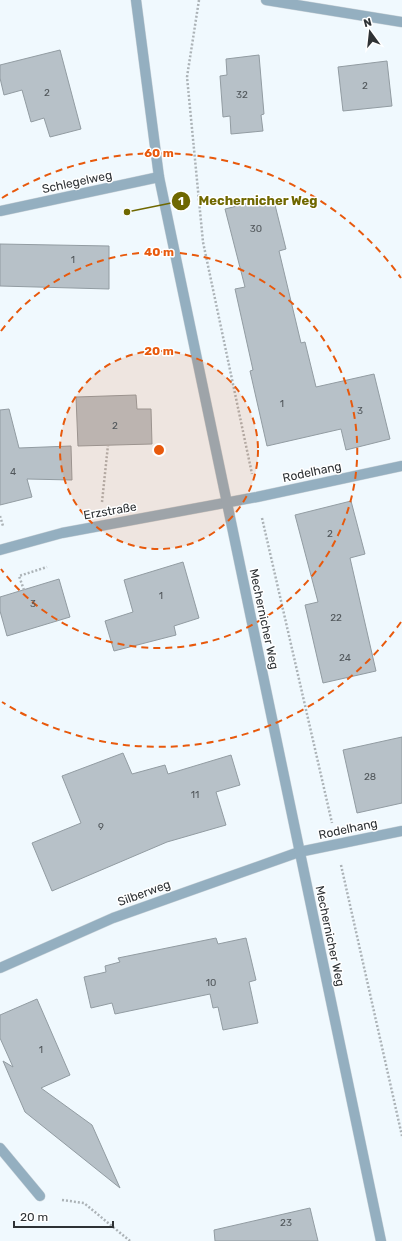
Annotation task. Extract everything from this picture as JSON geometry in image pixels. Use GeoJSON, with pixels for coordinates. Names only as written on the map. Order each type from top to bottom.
{"type":"FeatureCollection","features":[{"type":"Feature","properties":{"kind":"street"},"geometry":{"type":"LineString","coordinates":[[266,0],[402,22]]}},
{"type":"Feature","properties":{"kind":"street","name":"Mechernicher Weg"},"geometry":{"type":"LineString","coordinates":[[133,1],[159,177],[381,1241]]}},
{"type":"Feature","properties":{"kind":"street","name":"Schlegelweg"},"geometry":{"type":"LineString","coordinates":[[0,211],[159,177]]}},
{"type":"Feature","properties":{"kind":"street","name":"Rodelhang"},"geometry":{"type":"LineString","coordinates":[[226,503],[402,466]]}},
{"type":"Feature","properties":{"kind":"street","name":"Erzstraße"},"geometry":{"type":"LineString","coordinates":[[0,550],[62,533],[226,503]]}},
{"type":"Feature","properties":{"kind":"street","name":"Rodelhang"},"geometry":{"type":"LineString","coordinates":[[299,852],[402,831]]}},
{"type":"Feature","properties":{"kind":"street","name":"Silberweg"},"geometry":{"type":"LineString","coordinates":[[0,968],[114,918],[299,852]]}},
{"type":"Feature","properties":{"kind":"street"},"geometry":{"type":"LineString","coordinates":[[0,1148],[40,1196]]}},
{"type":"Feature","properties":{"kind":"path"},"geometry":{"type":"LineString","coordinates":[[199,0],[187,77],[203,242],[257,497],[402,1136]]}},
{"type":"Feature","properties":{"kind":"path"},"geometry":{"type":"LineString","coordinates":[[102,509],[108,445]]}},
{"type":"Feature","properties":{"kind":"path"},"geometry":{"type":"LineString","coordinates":[[24,590],[19,576],[47,567]]}},
{"type":"Feature","properties":{"kind":"path"},"geometry":{"type":"LineString","coordinates":[[40,1196],[84,1203],[130,1241]]}},
{"type":"Feature","properties":{"kind":"building"},"geometry":{"type":"Polygon","coordinates":[[[60,50],[81,129],[50,137],[44,118],[31,122],[22,90],[4,95],[0,78],[0,65],[60,50]]]}},
{"type":"Feature","properties":{"kind":"building"},"geometry":{"type":"Polygon","coordinates":[[[259,55],[264,114],[261,115],[263,131],[231,134],[230,116],[223,117],[220,76],[227,75],[226,59],[259,55]]]}},
{"type":"Feature","properties":{"kind":"building"},"geometry":{"type":"Polygon","coordinates":[[[387,61],[392,106],[343,111],[338,67],[387,61]]]}},
{"type":"Feature","properties":{"kind":"building"},"geometry":{"type":"Polygon","coordinates":[[[273,197],[286,249],[279,251],[301,343],[305,342],[316,387],[374,374],[390,439],[346,450],[341,429],[267,446],[250,371],[253,370],[235,289],[245,287],[225,209],[273,197]]]}},
{"type":"Feature","properties":{"kind":"building"},"geometry":{"type":"Polygon","coordinates":[[[0,244],[109,246],[109,289],[0,286],[0,244]]]}},
{"type":"Feature","properties":{"kind":"building"},"geometry":{"type":"Polygon","coordinates":[[[136,395],[137,409],[151,409],[152,444],[78,446],[76,397],[136,395]]]}},
{"type":"Feature","properties":{"kind":"building"},"geometry":{"type":"Polygon","coordinates":[[[9,409],[19,448],[71,446],[72,480],[27,479],[32,497],[0,505],[0,410],[9,409]]]}},
{"type":"Feature","properties":{"kind":"building"},"geometry":{"type":"Polygon","coordinates":[[[351,501],[365,554],[350,558],[376,671],[323,683],[305,605],[318,602],[295,515],[351,501]]]}},
{"type":"Feature","properties":{"kind":"building"},"geometry":{"type":"Polygon","coordinates":[[[183,562],[199,618],[174,626],[176,635],[114,651],[105,621],[133,612],[124,580],[183,562]]]}},
{"type":"Feature","properties":{"kind":"building"},"geometry":{"type":"Polygon","coordinates":[[[59,579],[70,617],[7,636],[0,611],[0,597],[59,579]]]}},
{"type":"Feature","properties":{"kind":"building"},"geometry":{"type":"Polygon","coordinates":[[[402,737],[402,803],[357,813],[343,750],[402,737]]]}},
{"type":"Feature","properties":{"kind":"building"},"geometry":{"type":"Polygon","coordinates":[[[123,753],[132,774],[165,765],[168,774],[231,755],[240,785],[216,792],[226,825],[167,842],[52,891],[32,843],[81,823],[62,776],[123,753]]]}},
{"type":"Feature","properties":{"kind":"building"},"geometry":{"type":"Polygon","coordinates":[[[216,938],[218,944],[246,938],[256,980],[249,982],[258,1023],[223,1030],[218,1007],[213,1008],[210,994],[115,1014],[112,1003],[91,1008],[84,977],[106,972],[105,966],[120,962],[118,958],[216,938]]]}},
{"type":"Feature","properties":{"kind":"building"},"geometry":{"type":"Polygon","coordinates":[[[37,999],[70,1075],[41,1088],[92,1125],[120,1188],[25,1112],[3,1061],[13,1067],[0,1038],[0,1015],[37,999]]]}},
{"type":"Feature","properties":{"kind":"building"},"geometry":{"type":"Polygon","coordinates":[[[310,1208],[318,1241],[215,1241],[214,1230],[310,1208]]]}},
{"type":"Feature","properties":{"kind":"place","name":"Mechernicher Weg"},"geometry":{"type":"Point","coordinates":[127,212]}}]}
